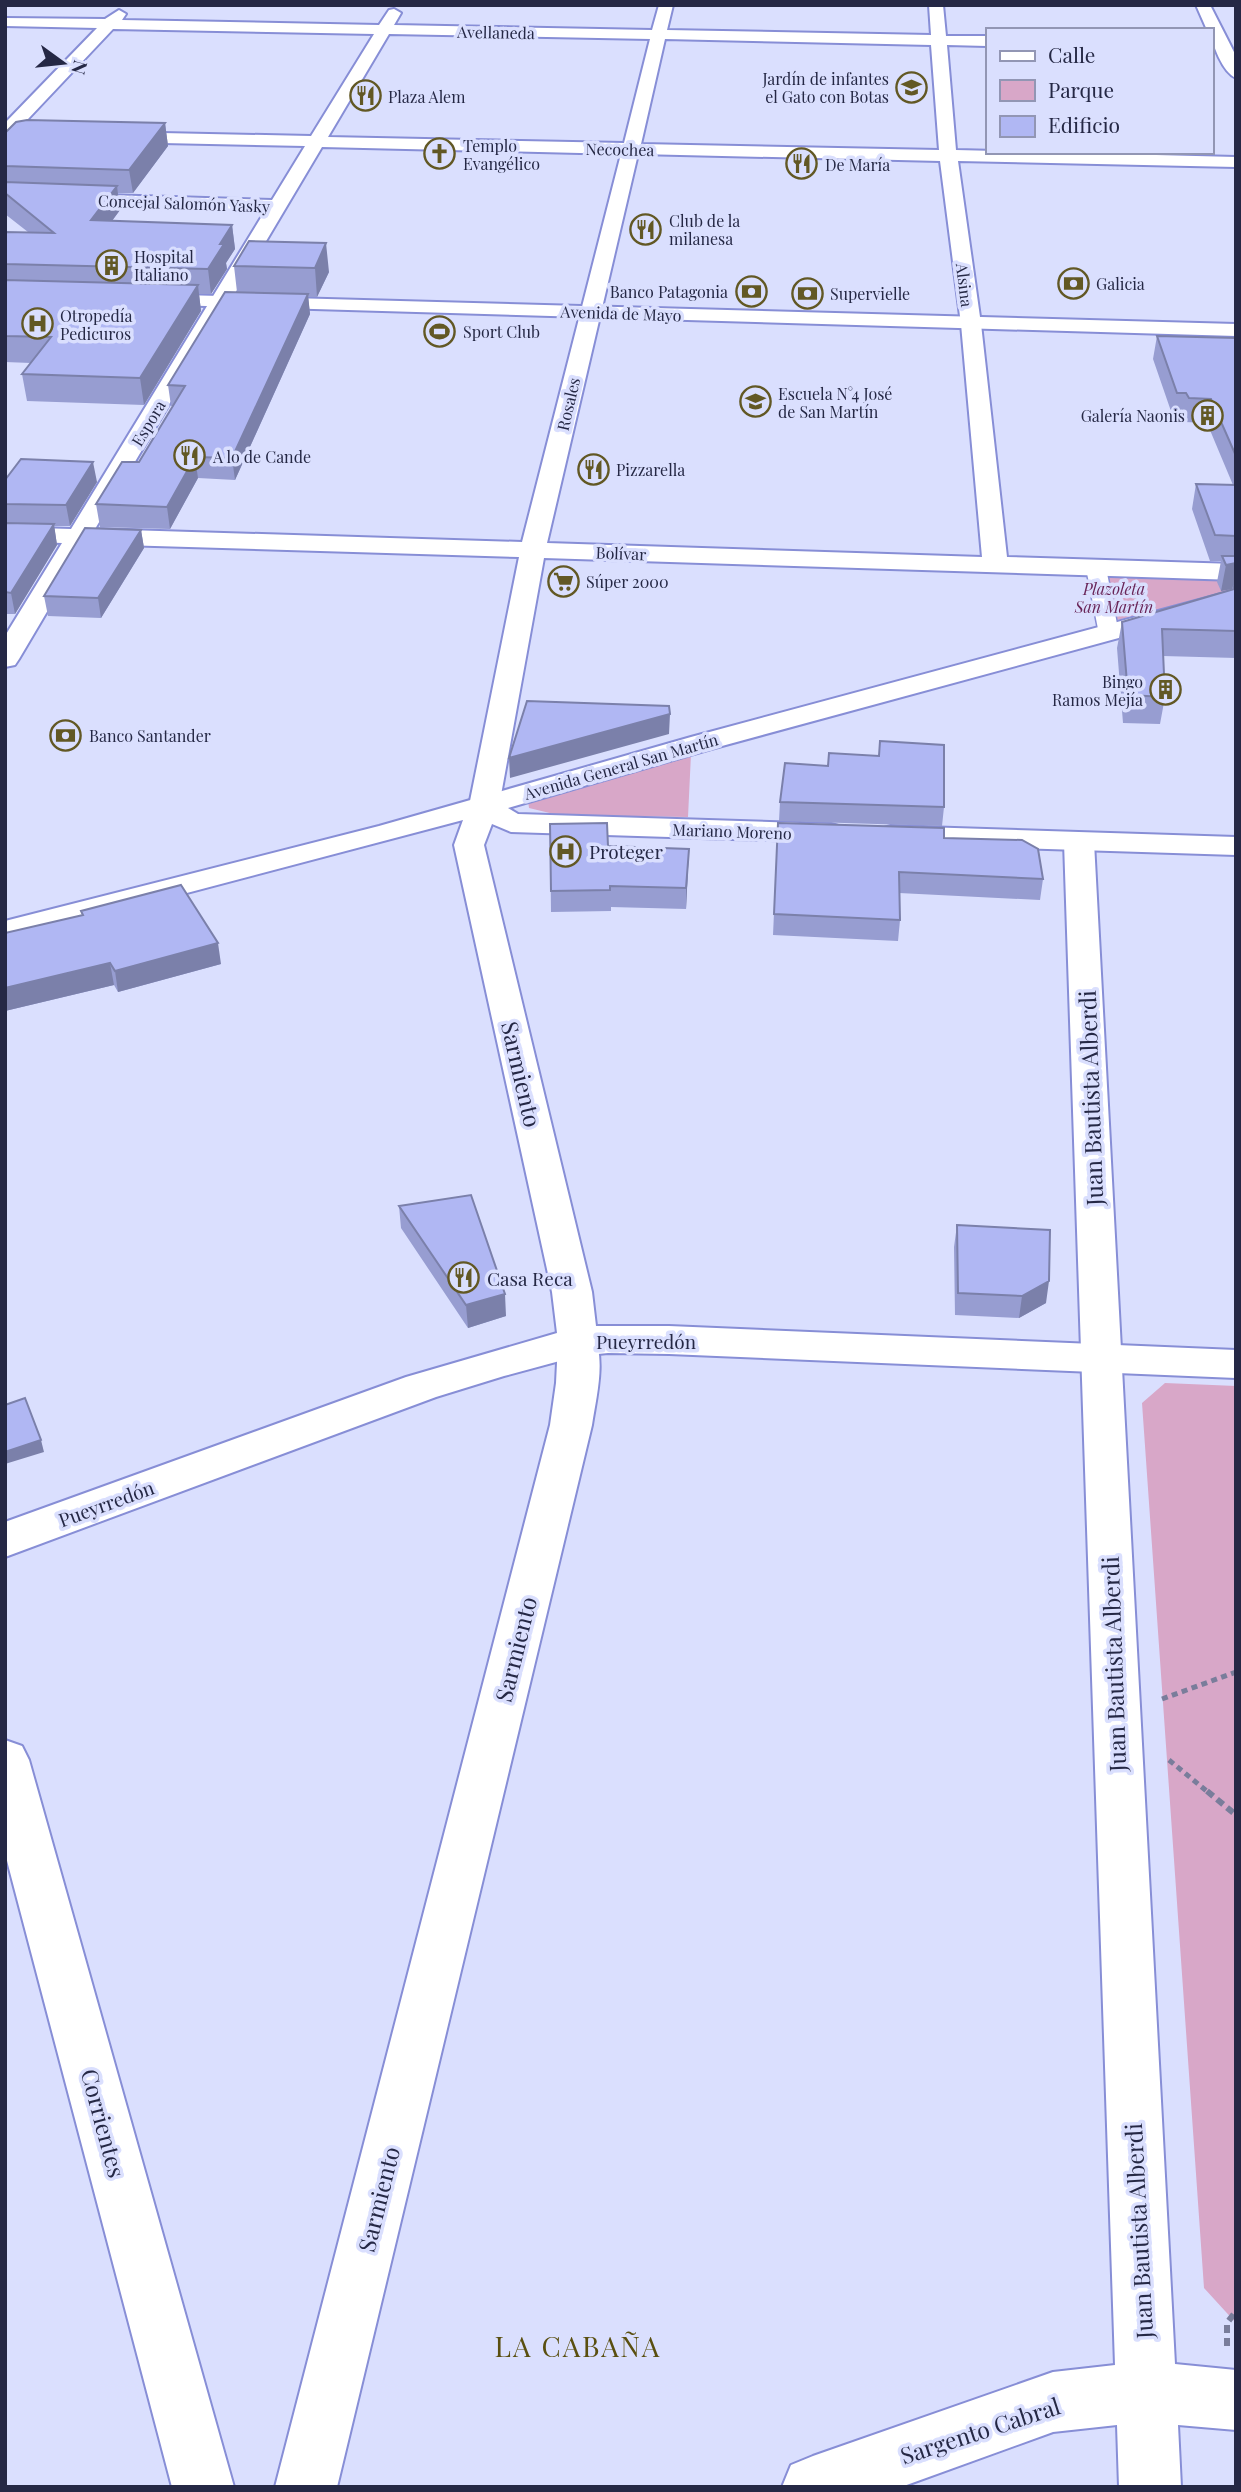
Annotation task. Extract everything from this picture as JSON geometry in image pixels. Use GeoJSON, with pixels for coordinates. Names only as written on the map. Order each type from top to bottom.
{"type":"FeatureCollection","features":[{"type":"Feature","properties":{"kind":"street"},"geometry":{"type":"LineString","coordinates":[[5,134],[128,5]]}},
{"type":"Feature","properties":{"kind":"street","name":"Espora"},"geometry":{"type":"LineString","coordinates":[[5,659],[398,5]]}},
{"type":"Feature","properties":{"kind":"street","name":"Rosales"},"geometry":{"type":"LineString","coordinates":[[484,806],[533,550],[666,5]]}},
{"type":"Feature","properties":{"kind":"street","name":"Alsina"},"geometry":{"type":"LineString","coordinates":[[936,5],[948,155],[971,324],[995,564]]}},
{"type":"Feature","properties":{"kind":"street"},"geometry":{"type":"LineString","coordinates":[[1203,5],[1236,73]]}},
{"type":"Feature","properties":{"kind":"street","name":"Avellaneda"},"geometry":{"type":"LineString","coordinates":[[5,22],[986,41]]}},
{"type":"Feature","properties":{"kind":"street"},"geometry":{"type":"LineString","coordinates":[[5,134],[32,135]]}},
{"type":"Feature","properties":{"kind":"street","name":"Necochea"},"geometry":{"type":"LineString","coordinates":[[100,136],[1236,162]]}},
{"type":"Feature","properties":{"kind":"street","name":"Concejal Salomón Yasky"},"geometry":{"type":"LineString","coordinates":[[5,198],[279,206]]}},
{"type":"Feature","properties":{"kind":"street","name":"Avenida de Mayo"},"geometry":{"type":"LineString","coordinates":[[127,300],[1236,330]]}},
{"type":"Feature","properties":{"kind":"street","name":"Bolívar"},"geometry":{"type":"LineString","coordinates":[[5,534],[1236,572]]}},
{"type":"Feature","properties":{"kind":"street"},"geometry":{"type":"LineString","coordinates":[[1096,568],[1109,634]]}},
{"type":"Feature","properties":{"kind":"street","name":"Avenida General San Martín"},"geometry":{"type":"LineString","coordinates":[[5,931],[484,806],[701,743],[1236,598]]}},
{"type":"Feature","properties":{"kind":"street","name":"Mariano Moreno"},"geometry":{"type":"LineString","coordinates":[[484,806],[511,823],[525,824],[1236,846]]}},
{"type":"Feature","properties":{"kind":"street","name":"Sarmiento"},"geometry":{"type":"LineString","coordinates":[[306,2487],[571,1425],[577,1383],[578,1342],[572,1292],[469,845],[484,806]]}},
{"type":"Feature","properties":{"kind":"street","name":"Juan Bautista Alberdi"},"geometry":{"type":"LineString","coordinates":[[1079,842],[1150,2487]]}},
{"type":"Feature","properties":{"kind":"street","name":"Pueyrredón"},"geometry":{"type":"LineString","coordinates":[[5,1540],[421,1387],[497,1363],[578,1342],[608,1339],[669,1340],[1236,1364]]}},
{"type":"Feature","properties":{"kind":"street","name":"Corrientes"},"geometry":{"type":"LineString","coordinates":[[5,1760],[203,2487]]}},
{"type":"Feature","properties":{"kind":"street","name":"Sargento Cabral"},"geometry":{"type":"LineString","coordinates":[[813,2487],[1053,2402],[1145,2392],[1236,2400]]}},
{"type":"Feature","properties":{"kind":"path"},"geometry":{"type":"LineString","coordinates":[[1115,1716],[1236,1672]]}},
{"type":"Feature","properties":{"kind":"path"},"geometry":{"type":"LineString","coordinates":[[1115,1716],[1236,1815]]}},
{"type":"Feature","properties":{"kind":"green space","name":"Plazoleta San Martín"},"geometry":{"type":"Polygon","coordinates":[[[1087,575],[1236,579],[1236,590],[1117,620],[1096,622],[1087,575]]]}},
{"type":"Feature","properties":{"kind":"green space"},"geometry":{"type":"Polygon","coordinates":[[[691,754],[688,817],[558,815],[529,808],[528,800],[691,754]]]}},
{"type":"Feature","properties":{"kind":"green space"},"geometry":{"type":"Polygon","coordinates":[[[1165,1383],[1236,1386],[1236,2323],[1204,2288],[1142,1403],[1165,1383]]]}},
{"type":"Feature","properties":{"kind":"building"},"geometry":{"type":"Polygon","coordinates":[[[16,122],[165,123],[129,170],[5,166],[5,133],[16,122]]]}},
{"type":"Feature","properties":{"kind":"building"},"geometry":{"type":"Polygon","coordinates":[[[5,182],[117,186],[91,220],[232,225],[208,269],[5,264],[5,232],[54,233],[5,193],[5,182]]]}},
{"type":"Feature","properties":{"kind":"building"},"geometry":{"type":"Polygon","coordinates":[[[249,241],[326,243],[315,268],[234,266],[249,241]]]}},
{"type":"Feature","properties":{"kind":"building"},"geometry":{"type":"Polygon","coordinates":[[[5,280],[198,285],[140,378],[22,374],[51,337],[5,336],[5,280]]]}},
{"type":"Feature","properties":{"kind":"building"},"geometry":{"type":"Polygon","coordinates":[[[225,292],[308,294],[232,458],[195,457],[167,507],[96,504],[122,462],[139,462],[185,386],[168,385],[225,292]]]}},
{"type":"Feature","properties":{"kind":"building"},"geometry":{"type":"Polygon","coordinates":[[[1157,336],[1236,338],[1236,456],[1211,399],[1189,398],[1186,393],[1177,393],[1157,336]]]}},
{"type":"Feature","properties":{"kind":"building"},"geometry":{"type":"Polygon","coordinates":[[[21,459],[93,462],[66,505],[5,504],[5,480],[21,459]]]}},
{"type":"Feature","properties":{"kind":"building"},"geometry":{"type":"Polygon","coordinates":[[[1196,484],[1236,485],[1236,536],[1215,535],[1196,484]]]}},
{"type":"Feature","properties":{"kind":"building"},"geometry":{"type":"Polygon","coordinates":[[[5,523],[54,524],[11,593],[5,592],[5,523]]]}},
{"type":"Feature","properties":{"kind":"building"},"geometry":{"type":"Polygon","coordinates":[[[85,528],[141,530],[98,598],[44,596],[85,528]]]}},
{"type":"Feature","properties":{"kind":"building"},"geometry":{"type":"Polygon","coordinates":[[[1222,556],[1236,556],[1236,563],[1226,565],[1222,556]]]}},
{"type":"Feature","properties":{"kind":"building"},"geometry":{"type":"Polygon","coordinates":[[[1236,583],[1236,631],[1162,629],[1165,697],[1128,695],[1122,622],[1234,589],[1233,585],[1236,583]]]}},
{"type":"Feature","properties":{"kind":"building"},"geometry":{"type":"Polygon","coordinates":[[[527,701],[669,706],[670,714],[509,758],[527,701]]]}},
{"type":"Feature","properties":{"kind":"building"},"geometry":{"type":"Polygon","coordinates":[[[880,741],[944,745],[944,807],[780,802],[785,763],[828,766],[829,753],[879,756],[880,741]]]}},
{"type":"Feature","properties":{"kind":"building"},"geometry":{"type":"Polygon","coordinates":[[[607,823],[608,846],[689,849],[686,888],[610,886],[610,890],[551,891],[550,824],[607,823]]]}},
{"type":"Feature","properties":{"kind":"building"},"geometry":{"type":"Polygon","coordinates":[[[778,823],[944,828],[944,838],[1022,840],[1038,849],[1043,879],[899,872],[900,920],[774,914],[778,823]]]}},
{"type":"Feature","properties":{"kind":"building"},"geometry":{"type":"Polygon","coordinates":[[[181,885],[218,943],[115,971],[110,963],[5,988],[5,933],[83,915],[81,911],[181,885]]]}},
{"type":"Feature","properties":{"kind":"building","name":"Casa Reca"},"geometry":{"type":"Polygon","coordinates":[[[471,1195],[505,1294],[466,1305],[399,1206],[471,1195]]]}},
{"type":"Feature","properties":{"kind":"building"},"geometry":{"type":"Polygon","coordinates":[[[957,1225],[1050,1230],[1049,1281],[1022,1296],[958,1293],[957,1225]]]}},
{"type":"Feature","properties":{"kind":"building"},"geometry":{"type":"Polygon","coordinates":[[[25,1398],[41,1440],[5,1452],[5,1405],[25,1398]]]}},
{"type":"Feature","properties":{"kind":"place","name":"Jardín de infantes el Gato con Botas"},"geometry":{"type":"Point","coordinates":[912,87]}},
{"type":"Feature","properties":{"kind":"place","name":"Plaza Alem"},"geometry":{"type":"Point","coordinates":[365,96]}},
{"type":"Feature","properties":{"kind":"place","name":"Templo Evangélico"},"geometry":{"type":"Point","coordinates":[440,154]}},
{"type":"Feature","properties":{"kind":"place","name":"De María"},"geometry":{"type":"Point","coordinates":[802,164]}},
{"type":"Feature","properties":{"kind":"place","name":"Club de la milanesa"},"geometry":{"type":"Point","coordinates":[646,229]}},
{"type":"Feature","properties":{"kind":"place","name":"Hospital Italiano"},"geometry":{"type":"Point","coordinates":[111,265]}},
{"type":"Feature","properties":{"kind":"place","name":"Galicia"},"geometry":{"type":"Point","coordinates":[1073,283]}},
{"type":"Feature","properties":{"kind":"place","name":"Banco Patagonia"},"geometry":{"type":"Point","coordinates":[751,291]}},
{"type":"Feature","properties":{"kind":"place","name":"Supervielle"},"geometry":{"type":"Point","coordinates":[807,293]}},
{"type":"Feature","properties":{"kind":"place","name":"Otropedía Pedicuros"},"geometry":{"type":"Point","coordinates":[37,324]}},
{"type":"Feature","properties":{"kind":"place","name":"Sport Club"},"geometry":{"type":"Point","coordinates":[440,331]}},
{"type":"Feature","properties":{"kind":"place","name":"Escuela N°4 José de San Martín"},"geometry":{"type":"Point","coordinates":[755,402]}},
{"type":"Feature","properties":{"kind":"place","name":"Galería Naonis"},"geometry":{"type":"Point","coordinates":[1208,415]}},
{"type":"Feature","properties":{"kind":"place","name":"A lo de Cande"},"geometry":{"type":"Point","coordinates":[190,456]}},
{"type":"Feature","properties":{"kind":"place","name":"Pizzarella"},"geometry":{"type":"Point","coordinates":[593,469]}},
{"type":"Feature","properties":{"kind":"place","name":"Súper 2000"},"geometry":{"type":"Point","coordinates":[563,581]}},
{"type":"Feature","properties":{"kind":"place","name":"Bingo Ramos Mejía"},"geometry":{"type":"Point","coordinates":[1166,690]}},
{"type":"Feature","properties":{"kind":"place","name":"Banco Santander"},"geometry":{"type":"Point","coordinates":[66,735]}},
{"type":"Feature","properties":{"kind":"place","name":"Proteger"},"geometry":{"type":"Point","coordinates":[566,851]}},
{"type":"Feature","properties":{"kind":"place","name":"Casa Reca"},"geometry":{"type":"Point","coordinates":[464,1278]}},
{"type":"Feature","properties":{"kind":"district","name":"LA CABAÑA"},"geometry":{"type":"Point","coordinates":[578,2345]}}]}
